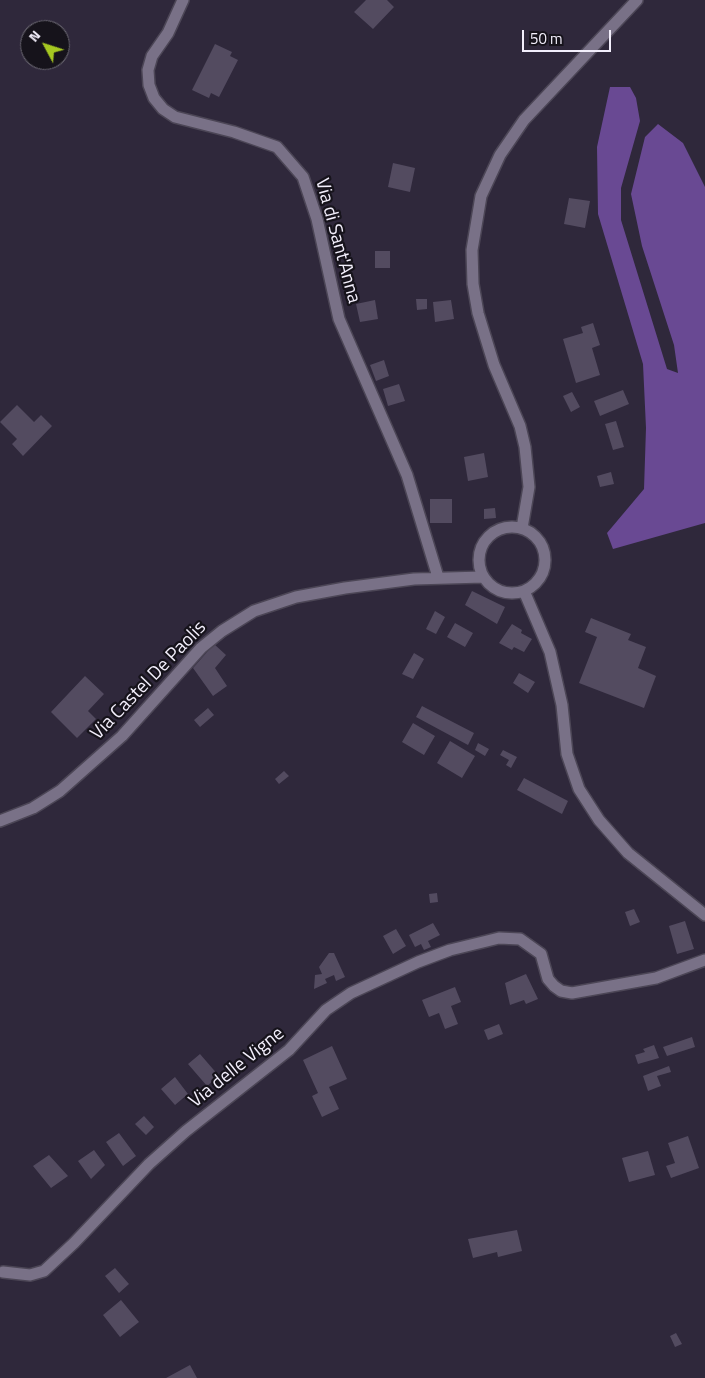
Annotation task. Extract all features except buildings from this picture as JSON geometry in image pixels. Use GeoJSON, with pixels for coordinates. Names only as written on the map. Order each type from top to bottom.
{"type":"FeatureCollection","features":[{"type":"Feature","properties":{"kind":"street","name":"Via di Sant'Anna"},"geometry":{"type":"LineString","coordinates":[[183,0],[168,33],[152,56],[148,70],[149,85],[154,98],[163,109],[175,117],[234,132],[277,147],[303,177],[317,220],[338,318],[407,475],[438,578]]}},
{"type":"Feature","properties":{"kind":"street"},"geometry":{"type":"LineString","coordinates":[[522,528],[529,487],[525,447],[520,426],[494,365],[478,313],[473,284],[472,250],[481,196],[500,154],[524,120],[637,0]]}},
{"type":"Feature","properties":{"kind":"street"},"geometry":{"type":"LineString","coordinates":[[510,527],[522,528],[538,540],[545,559],[540,578],[524,591],[515,594],[496,590],[483,576],[479,566],[479,555],[483,544],[490,535],[499,529],[510,527]]}},
{"type":"Feature","properties":{"kind":"street","name":"Via Castel De Paolis"},"geometry":{"type":"LineString","coordinates":[[0,821],[45,802],[65,787],[122,736],[201,648],[245,616],[275,603],[321,591],[438,578],[483,576]]}},
{"type":"Feature","properties":{"kind":"street"},"geometry":{"type":"LineString","coordinates":[[524,591],[541,625],[552,658],[562,704],[567,754],[579,789],[599,820],[628,853],[705,915]]}},
{"type":"Feature","properties":{"kind":"street","name":"Via delle Vigne"},"geometry":{"type":"LineString","coordinates":[[3,1272],[30,1275],[44,1271],[81,1237],[155,1159],[289,1050],[321,1015],[340,1000],[418,962],[450,950],[499,938],[524,941],[541,954],[548,979],[554,986],[566,992],[656,978],[705,960]]}},
{"type":"Feature","properties":{"kind":"shaded area"},"geometry":{"type":"Polygon","coordinates":[[[610,87],[630,87],[636,98],[640,121],[621,188],[621,220],[667,369],[678,373],[674,345],[642,246],[631,194],[645,137],[658,124],[683,143],[705,187],[705,523],[613,549],[607,533],[644,489],[646,428],[643,364],[598,214],[597,147],[610,87]]]}}]}
